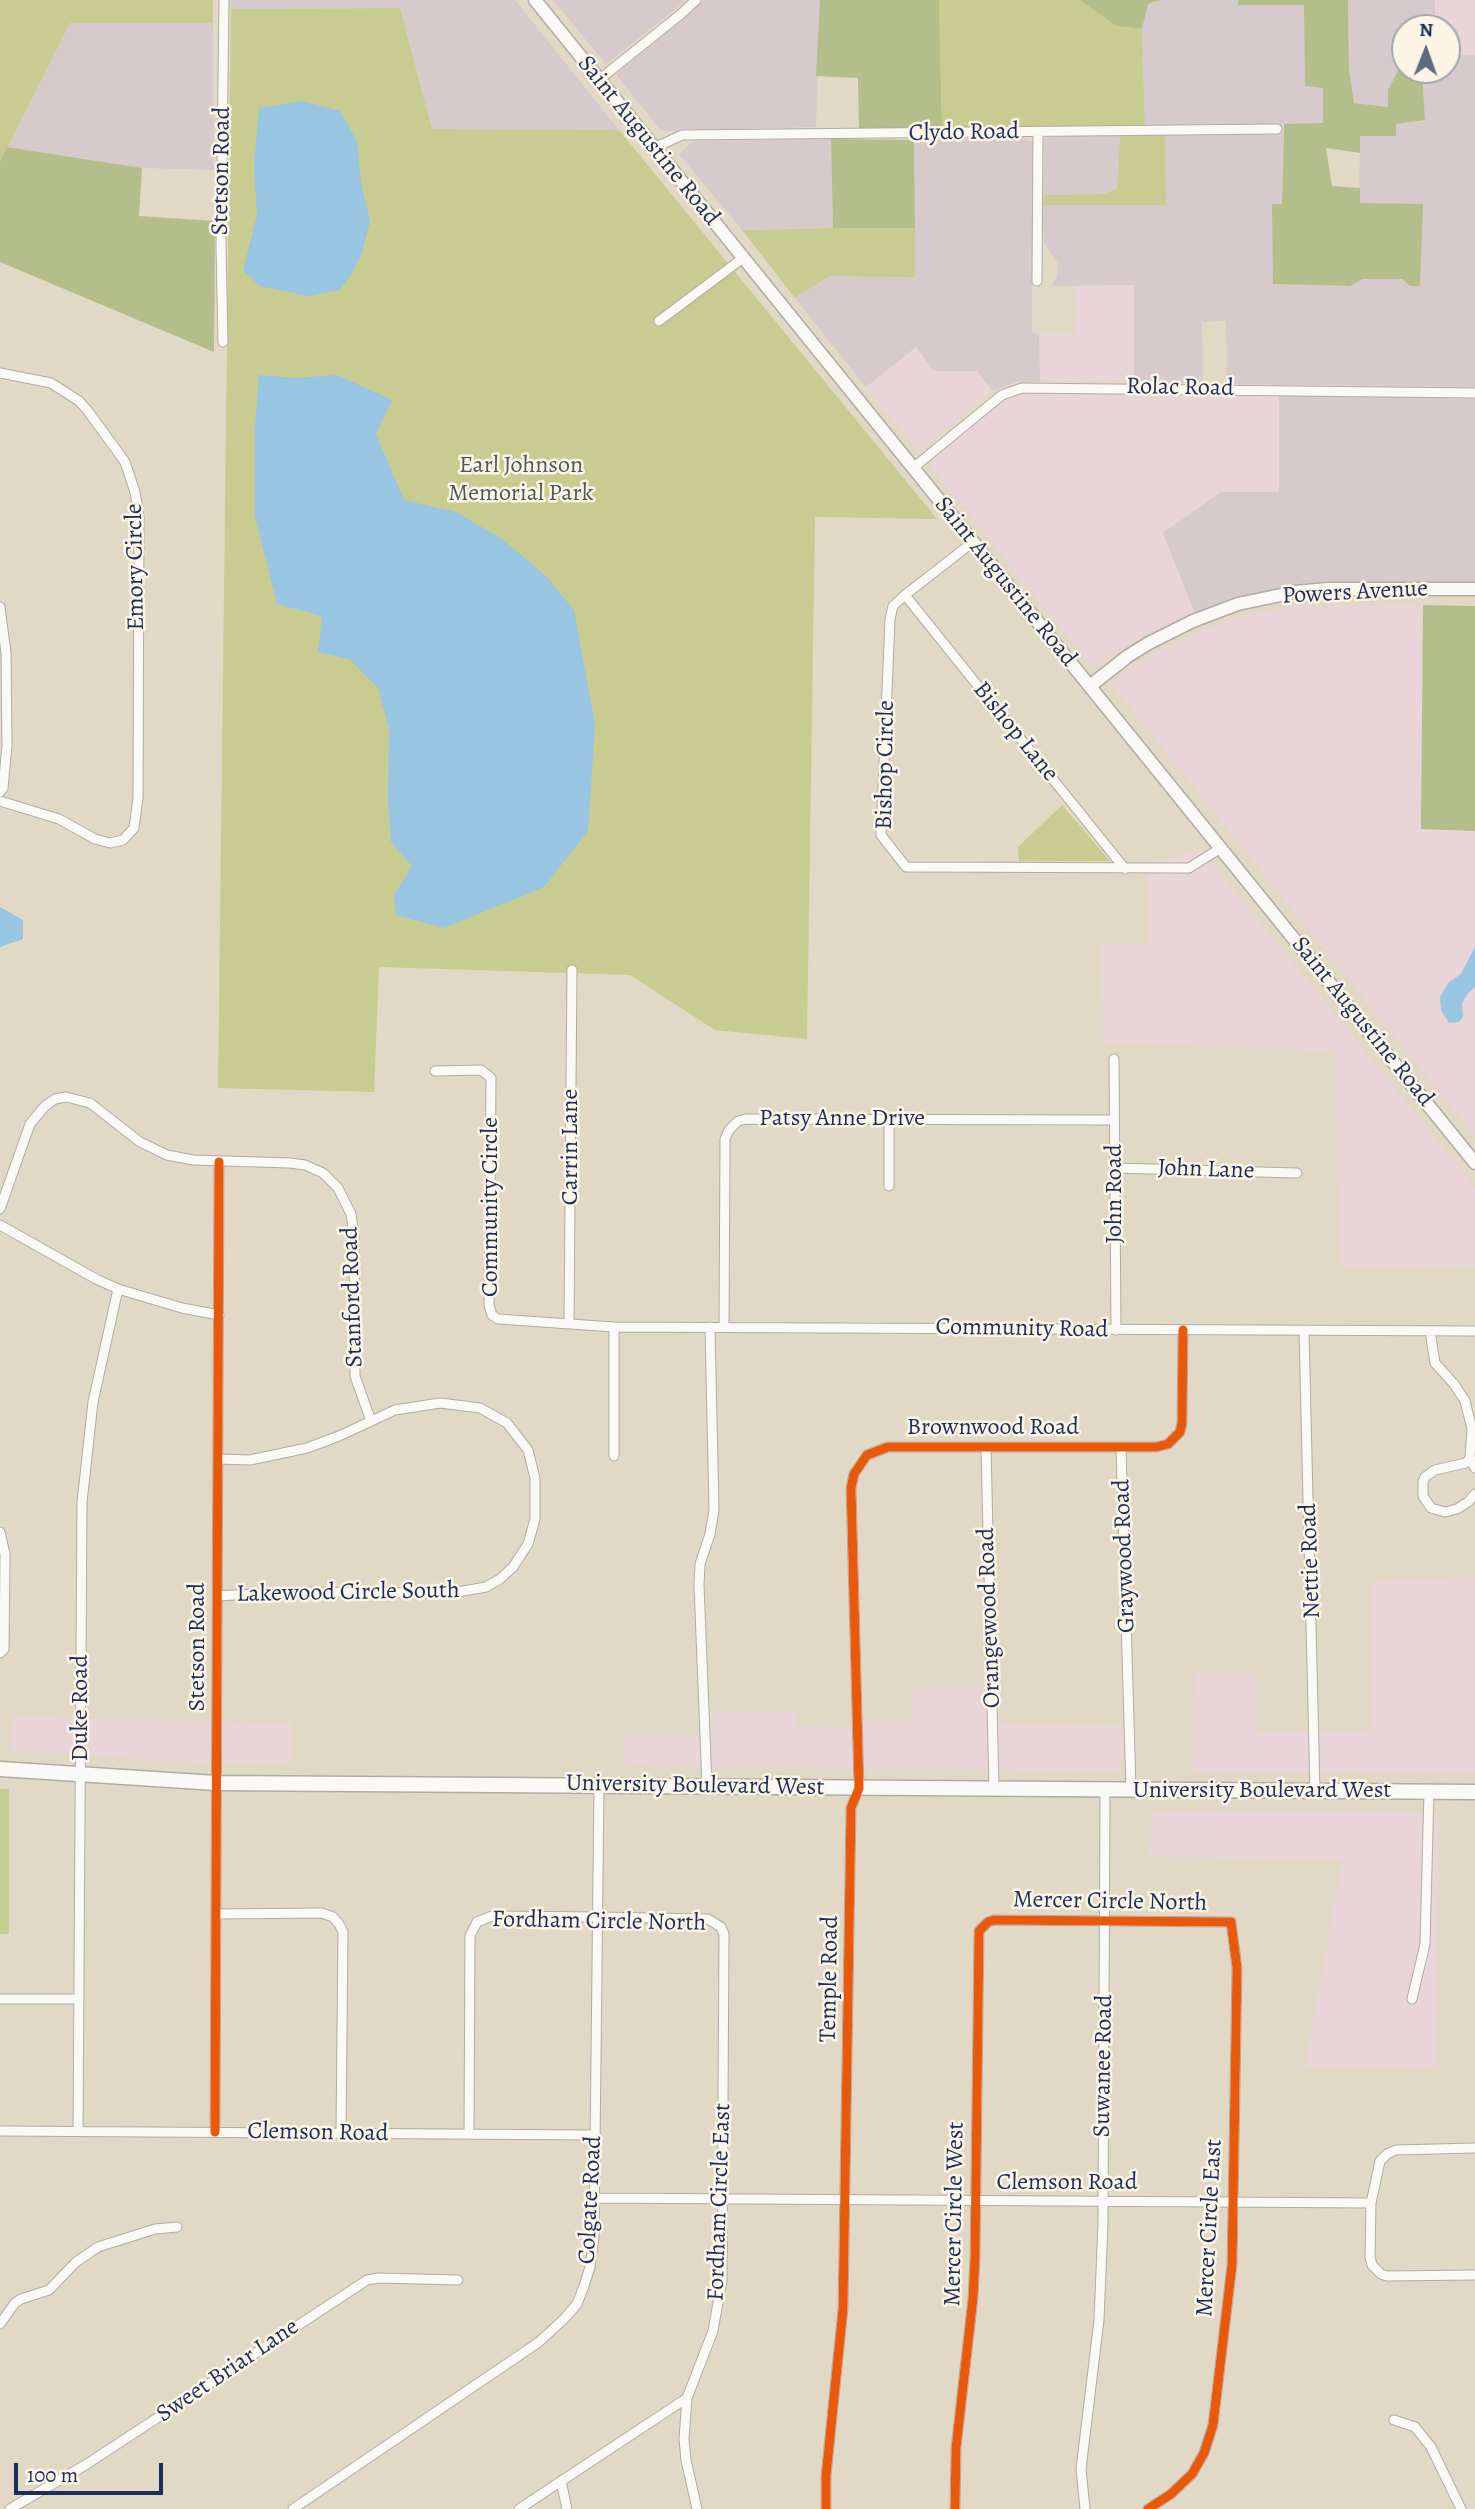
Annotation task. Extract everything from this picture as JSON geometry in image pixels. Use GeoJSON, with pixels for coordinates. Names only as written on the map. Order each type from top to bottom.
{"type":"FeatureCollection","features":[{"type":"Feature","properties":{"kind":"main road","name":"Saint Augustine Road"},"geometry":{"type":"LineString","coordinates":[[535,0],[1475,1163]]}},
{"type":"Feature","properties":{"kind":"main road","name":"Powers Avenue"},"geometry":{"type":"LineString","coordinates":[[1090,687],[1128,656],[1149,643],[1193,621],[1238,604],[1295,592],[1328,589],[1475,589]]}},
{"type":"Feature","properties":{"kind":"main road","name":"University Boulevard West"},"geometry":{"type":"LineString","coordinates":[[0,1769],[216,1783],[1475,1792]]}},
{"type":"Feature","properties":{"kind":"street","name":"Stetson Road"},"geometry":{"type":"LineString","coordinates":[[223,0],[223,342]]}},
{"type":"Feature","properties":{"kind":"street"},"geometry":{"type":"LineString","coordinates":[[600,79],[696,0]]}},
{"type":"Feature","properties":{"kind":"street","name":"Clydo Road"},"geometry":{"type":"LineString","coordinates":[[654,148],[682,135],[1278,129]]}},
{"type":"Feature","properties":{"kind":"street"},"geometry":{"type":"LineString","coordinates":[[1037,281],[1038,132]]}},
{"type":"Feature","properties":{"kind":"street"},"geometry":{"type":"LineString","coordinates":[[659,321],[743,258]]}},
{"type":"Feature","properties":{"kind":"street","name":"Emory Circle"},"geometry":{"type":"LineString","coordinates":[[0,373],[51,383],[79,401],[125,462],[135,492],[139,517],[136,822],[130,834],[117,842],[100,841],[59,819],[0,801]]}},
{"type":"Feature","properties":{"kind":"street","name":"Rolac Road"},"geometry":{"type":"LineString","coordinates":[[913,468],[995,400],[1022,388],[1475,393]]}},
{"type":"Feature","properties":{"kind":"street","name":"Bishop Circle"},"geometry":{"type":"LineString","coordinates":[[973,542],[893,606],[890,619],[881,835],[906,867],[1189,868],[1221,848]]}},
{"type":"Feature","properties":{"kind":"street","name":"Bishop Lane"},"geometry":{"type":"LineString","coordinates":[[905,595],[1125,869]]}},
{"type":"Feature","properties":{"kind":"street"},"geometry":{"type":"LineString","coordinates":[[0,607],[6,653],[7,746],[3,788],[0,792]]}},
{"type":"Feature","properties":{"kind":"street","name":"Carrin Lane"},"geometry":{"type":"LineString","coordinates":[[569,1324],[572,970]]}},
{"type":"Feature","properties":{"kind":"street","name":"John Road"},"geometry":{"type":"LineString","coordinates":[[1114,1059],[1116,1330]]}},
{"type":"Feature","properties":{"kind":"street","name":"Community Circle"},"geometry":{"type":"LineString","coordinates":[[435,1071],[481,1070],[491,1078],[489,1305],[492,1315],[498,1319],[569,1324]]}},
{"type":"Feature","properties":{"kind":"street","name":"Stanford Road"},"geometry":{"type":"LineString","coordinates":[[0,1209],[26,1130],[37,1114],[55,1099],[75,1098],[90,1103],[139,1142],[177,1158],[305,1166],[323,1173],[338,1188],[351,1214],[354,1236],[355,1376],[371,1421]]}},
{"type":"Feature","properties":{"kind":"street"},"geometry":{"type":"LineString","coordinates":[[889,1119],[889,1186]]}},
{"type":"Feature","properties":{"kind":"street","name":"Patsy Anne Drive"},"geometry":{"type":"LineString","coordinates":[[724,1327],[726,1139],[729,1130],[738,1121],[1114,1120]]}},
{"type":"Feature","properties":{"kind":"street","name":"Stetson Road"},"geometry":{"type":"LineString","coordinates":[[215,2132],[219,1162]]}},
{"type":"Feature","properties":{"kind":"street","name":"John Lane"},"geometry":{"type":"LineString","coordinates":[[1114,1168],[1297,1173]]}},
{"type":"Feature","properties":{"kind":"street"},"geometry":{"type":"LineString","coordinates":[[0,1225],[118,1289],[170,1305],[219,1315]]}},
{"type":"Feature","properties":{"kind":"street","name":"Duke Road"},"geometry":{"type":"LineString","coordinates":[[78,2132],[81,1528],[93,1402],[118,1289]]}},
{"type":"Feature","properties":{"kind":"street","name":"Community Road"},"geometry":{"type":"LineString","coordinates":[[569,1324],[614,1327],[1475,1331]]}},
{"type":"Feature","properties":{"kind":"street"},"geometry":{"type":"LineString","coordinates":[[614,1327],[614,1456]]}},
{"type":"Feature","properties":{"kind":"street"},"geometry":{"type":"LineString","coordinates":[[707,1786],[699,1585],[700,1564],[710,1534],[714,1510],[710,1327]]}},
{"type":"Feature","properties":{"kind":"street","name":"Graywood Road"},"geometry":{"type":"LineString","coordinates":[[1131,1790],[1121,1447],[1156,1447],[1168,1444],[1180,1433],[1183,1330]]}},
{"type":"Feature","properties":{"kind":"street","name":"Nettie Road"},"geometry":{"type":"LineString","coordinates":[[1304,1331],[1315,1791]]}},
{"type":"Feature","properties":{"kind":"street"},"geometry":{"type":"LineString","coordinates":[[1430,1331],[1435,1363],[1465,1401],[1472,1429],[1470,1458],[1475,1468]]}},
{"type":"Feature","properties":{"kind":"street","name":"Lakewood Circle South"},"geometry":{"type":"LineString","coordinates":[[217,1596],[291,1592],[452,1593],[486,1587],[513,1567],[528,1545],[533,1532],[536,1478],[528,1450],[514,1430],[489,1411],[467,1404],[430,1403],[395,1410],[371,1421]]}},
{"type":"Feature","properties":{"kind":"street"},"geometry":{"type":"LineString","coordinates":[[218,1459],[250,1460],[295,1451],[339,1436],[371,1421]]}},
{"type":"Feature","properties":{"kind":"street","name":"Brownwood Road"},"geometry":{"type":"LineString","coordinates":[[867,1455],[888,1447],[1121,1447]]}},
{"type":"Feature","properties":{"kind":"street","name":"Orangewood Road"},"geometry":{"type":"LineString","coordinates":[[986,1447],[994,1789]]}},
{"type":"Feature","properties":{"kind":"street","name":"Temple Road"},"geometry":{"type":"LineString","coordinates":[[826,2509],[826,2476],[843,2309],[851,1808],[859,1788],[850,1488],[854,1474],[867,1455]]}},
{"type":"Feature","properties":{"kind":"street"},"geometry":{"type":"LineString","coordinates":[[1470,1458],[1466,1463],[1435,1470],[1425,1477],[1423,1496],[1431,1508],[1445,1512],[1468,1503],[1475,1494]]}},
{"type":"Feature","properties":{"kind":"street"},"geometry":{"type":"LineString","coordinates":[[0,1532],[5,1557],[4,1649],[0,1653]]}},
{"type":"Feature","properties":{"kind":"street","name":"Colgate Road"},"geometry":{"type":"LineString","coordinates":[[293,2509],[539,2342],[577,2304],[590,2267],[594,2238],[598,1785]]}},
{"type":"Feature","properties":{"kind":"street","name":"Suwanee Road"},"geometry":{"type":"LineString","coordinates":[[1085,2509],[1081,2469],[1099,2320],[1103,2203],[1105,1790]]}},
{"type":"Feature","properties":{"kind":"street"},"geometry":{"type":"LineString","coordinates":[[1412,1999],[1421,1969],[1426,1932],[1429,1791]]}},
{"type":"Feature","properties":{"kind":"street"},"geometry":{"type":"LineString","coordinates":[[216,1914],[322,1913],[333,1917],[339,1924],[343,1932],[341,2133]]}},
{"type":"Feature","properties":{"kind":"street","name":"Fordham Circle North"},"geometry":{"type":"LineString","coordinates":[[469,2134],[470,1936],[477,1922],[492,1916],[708,1919],[721,1927]]}},
{"type":"Feature","properties":{"kind":"street","name":"Mercer Circle North"},"geometry":{"type":"LineString","coordinates":[[988,1922],[1231,1922]]}},
{"type":"Feature","properties":{"kind":"street","name":"Mercer Circle West"},"geometry":{"type":"LineString","coordinates":[[955,2509],[956,2448],[974,2298],[979,1931],[988,1922]]}},
{"type":"Feature","properties":{"kind":"street","name":"Mercer Circle East"},"geometry":{"type":"LineString","coordinates":[[1148,2509],[1171,2494],[1192,2474],[1210,2439],[1213,2425],[1232,2265],[1237,1968],[1231,1922]]}},
{"type":"Feature","properties":{"kind":"street","name":"Fordham Circle East"},"geometry":{"type":"LineString","coordinates":[[697,2509],[684,2440],[687,2398],[713,2331],[721,2295],[724,1934],[721,1927]]}},
{"type":"Feature","properties":{"kind":"street"},"geometry":{"type":"LineString","coordinates":[[0,1999],[79,2000]]}},
{"type":"Feature","properties":{"kind":"street","name":"Clemson Road"},"geometry":{"type":"LineString","coordinates":[[0,2131],[595,2135]]}},
{"type":"Feature","properties":{"kind":"street"},"geometry":{"type":"LineString","coordinates":[[1475,2148],[1396,2150],[1387,2154],[1378,2167],[1371,2203],[1372,2265],[1381,2274],[1475,2275]]}},
{"type":"Feature","properties":{"kind":"street","name":"Clemson Road"},"geometry":{"type":"LineString","coordinates":[[594,2198],[1371,2203]]}},
{"type":"Feature","properties":{"kind":"street"},"geometry":{"type":"LineString","coordinates":[[0,2324],[15,2303],[49,2290],[76,2262],[98,2247],[155,2229],[177,2227]]}},
{"type":"Feature","properties":{"kind":"street","name":"Sweet Briar Lane"},"geometry":{"type":"LineString","coordinates":[[10,2509],[87,2464],[366,2280],[458,2280]]}},
{"type":"Feature","properties":{"kind":"street"},"geometry":{"type":"LineString","coordinates":[[519,2509],[687,2398]]}},
{"type":"Feature","properties":{"kind":"street"},"geometry":{"type":"LineString","coordinates":[[1394,2420],[1415,2427],[1431,2447],[1461,2509]]}},
{"type":"Feature","properties":{"kind":"street"},"geometry":{"type":"LineString","coordinates":[[561,2482],[567,2509]]}},
{"type":"Feature","properties":{"kind":"shaded area"},"geometry":{"type":"Polygon","coordinates":[[[231,0],[515,0],[619,130],[432,129],[400,8],[231,9],[231,0]]]}},
{"type":"Feature","properties":{"kind":"shaded area"},"geometry":{"type":"Polygon","coordinates":[[[553,0],[687,0],[606,64],[553,0]]]}},
{"type":"Feature","properties":{"kind":"shaded area"},"geometry":{"type":"Polygon","coordinates":[[[704,0],[820,0],[816,127],[661,131],[616,74],[704,0]]]}},
{"type":"Feature","properties":{"kind":"shaded area"},"geometry":{"type":"Polygon","coordinates":[[[1160,0],[1238,0],[1238,5],[1305,5],[1305,86],[1323,87],[1323,124],[1145,126],[1142,29],[1148,4],[1160,0]]]}},
{"type":"Feature","properties":{"kind":"shaded area"},"geometry":{"type":"Polygon","coordinates":[[[1348,0],[1435,0],[1435,14],[1391,14],[1391,84],[1395,84],[1388,107],[1353,103],[1349,70],[1348,0]]]}},
{"type":"Feature","properties":{"kind":"shaded area"},"geometry":{"type":"Polygon","coordinates":[[[1435,0],[1475,0],[1475,55],[1461,55],[1461,14],[1435,14],[1435,0]]]}},
{"type":"Feature","properties":{"kind":"shaded area"},"geometry":{"type":"Polygon","coordinates":[[[70,23],[213,23],[214,170],[142,168],[7,147],[70,23]]]}},
{"type":"Feature","properties":{"kind":"shaded area"},"geometry":{"type":"Polygon","coordinates":[[[1461,55],[1475,55],[1475,387],[1227,384],[1226,321],[1202,322],[1203,383],[1134,382],[1134,285],[1051,286],[1057,277],[1058,264],[1044,242],[1043,205],[1166,205],[1165,135],[1283,132],[1282,205],[1273,204],[1273,284],[1350,286],[1363,279],[1402,279],[1410,286],[1359,203],[1360,136],[1396,136],[1396,124],[1425,120],[1423,84],[1461,84],[1461,55]]]}},
{"type":"Feature","properties":{"kind":"shaded area"},"geometry":{"type":"Polygon","coordinates":[[[1120,135],[1117,189],[1103,194],[1044,195],[1044,140],[1052,137],[1120,135]]]}},
{"type":"Feature","properties":{"kind":"shaded area"},"geometry":{"type":"Polygon","coordinates":[[[1023,138],[1033,143],[1032,333],[1039,334],[1040,381],[1016,382],[993,391],[977,371],[934,371],[916,347],[866,387],[795,298],[830,276],[915,276],[914,140],[1023,138]]]}},
{"type":"Feature","properties":{"kind":"shaded area"},"geometry":{"type":"Polygon","coordinates":[[[831,139],[833,228],[742,230],[679,154],[693,141],[831,139]]]}},
{"type":"Feature","properties":{"kind":"shaded area"},"geometry":{"type":"Polygon","coordinates":[[[1134,285],[1134,382],[1040,381],[1039,334],[1075,334],[1075,286],[1134,285]]]}},
{"type":"Feature","properties":{"kind":"shaded area"},"geometry":{"type":"Polygon","coordinates":[[[916,347],[934,371],[977,371],[993,391],[921,449],[916,449],[866,387],[916,347]]]}},
{"type":"Feature","properties":{"kind":"shaded area"},"geometry":{"type":"Polygon","coordinates":[[[1065,392],[1279,394],[1279,492],[1221,492],[1164,534],[1195,614],[1137,639],[1091,665],[930,466],[947,446],[994,407],[1015,395],[1065,392]]]}},
{"type":"Feature","properties":{"kind":"shaded area"},"geometry":{"type":"Polygon","coordinates":[[[1279,394],[1475,399],[1475,583],[1312,585],[1259,592],[1195,614],[1163,533],[1221,492],[1279,492],[1279,394]]]}},
{"type":"Feature","properties":{"kind":"shaded area"},"geometry":{"type":"Polygon","coordinates":[[[1423,605],[1421,829],[1475,831],[1475,1136],[1111,684],[1147,655],[1238,616],[1297,606],[1423,605]]]}},
{"type":"Feature","properties":{"kind":"shaded area"},"geometry":{"type":"Polygon","coordinates":[[[1200,849],[1475,1187],[1475,1266],[1340,1268],[1334,1051],[1103,1043],[1101,945],[1149,944],[1148,865],[1200,849]]]}},
{"type":"Feature","properties":{"kind":"shaded area"},"geometry":{"type":"Polygon","coordinates":[[[1475,1577],[1475,1774],[1192,1772],[1194,1672],[1256,1673],[1258,1732],[1371,1731],[1371,1580],[1475,1577]]]}},
{"type":"Feature","properties":{"kind":"shaded area"},"geometry":{"type":"Polygon","coordinates":[[[999,1687],[999,1724],[1126,1726],[1119,1771],[625,1766],[625,1734],[711,1736],[712,1712],[795,1712],[797,1726],[847,1727],[865,1721],[913,1720],[913,1688],[999,1687]]]}},
{"type":"Feature","properties":{"kind":"shaded area"},"geometry":{"type":"Polygon","coordinates":[[[12,1717],[292,1723],[291,1763],[205,1763],[11,1750],[12,1717]]]}},
{"type":"Feature","properties":{"kind":"shaded area"},"geometry":{"type":"Polygon","coordinates":[[[1151,1810],[1439,1813],[1437,2069],[1305,2067],[1342,1860],[1150,1857],[1151,1810]]]}},
{"type":"Feature","properties":{"kind":"green space"},"geometry":{"type":"Polygon","coordinates":[[[0,0],[213,0],[213,23],[70,23],[0,162],[0,0]]]}},
{"type":"Feature","properties":{"kind":"green space"},"geometry":{"type":"Polygon","coordinates":[[[820,0],[939,0],[942,131],[859,128],[858,78],[816,76],[820,0]]]}},
{"type":"Feature","properties":{"kind":"green space"},"geometry":{"type":"Polygon","coordinates":[[[939,0],[1079,0],[1116,26],[1142,29],[1145,126],[942,131],[939,0]]]}},
{"type":"Feature","properties":{"kind":"green space"},"geometry":{"type":"Polygon","coordinates":[[[1079,0],[1160,0],[1148,4],[1142,29],[1116,26],[1079,0]]]}},
{"type":"Feature","properties":{"kind":"green space"},"geometry":{"type":"Polygon","coordinates":[[[1238,0],[1348,0],[1349,70],[1354,103],[1388,107],[1388,90],[1391,84],[1423,84],[1425,120],[1396,124],[1396,136],[1360,136],[1360,153],[1326,148],[1332,186],[1360,188],[1360,203],[1423,204],[1420,286],[1410,286],[1402,279],[1363,279],[1350,286],[1273,284],[1272,204],[1282,204],[1284,124],[1323,123],[1323,88],[1305,86],[1304,5],[1238,5],[1238,0]]]}},
{"type":"Feature","properties":{"kind":"green space","name":"Earl Johnson Memorial Park"},"geometry":{"type":"Polygon","coordinates":[[[400,8],[432,129],[619,130],[937,519],[815,517],[807,1039],[715,1030],[630,975],[379,967],[374,1092],[218,1088],[231,9],[400,8]]]}},
{"type":"Feature","properties":{"kind":"green space"},"geometry":{"type":"Polygon","coordinates":[[[1120,135],[1165,135],[1166,205],[1043,205],[1044,195],[1103,194],[1117,189],[1120,135]]]}},
{"type":"Feature","properties":{"kind":"green space"},"geometry":{"type":"Polygon","coordinates":[[[831,139],[914,140],[915,228],[833,228],[831,139]]]}},
{"type":"Feature","properties":{"kind":"green space"},"geometry":{"type":"Polygon","coordinates":[[[7,147],[142,168],[139,216],[215,221],[214,352],[0,262],[0,162],[7,147]]]}},
{"type":"Feature","properties":{"kind":"green space"},"geometry":{"type":"Polygon","coordinates":[[[915,228],[915,277],[830,276],[795,298],[742,230],[915,228]]]}},
{"type":"Feature","properties":{"kind":"green space"},"geometry":{"type":"Polygon","coordinates":[[[1423,605],[1475,606],[1475,831],[1421,829],[1423,605]]]}},
{"type":"Feature","properties":{"kind":"green space"},"geometry":{"type":"Polygon","coordinates":[[[1062,805],[1110,861],[1019,861],[1018,847],[1062,805]]]}},
{"type":"Feature","properties":{"kind":"green space"},"geometry":{"type":"Polygon","coordinates":[[[0,1789],[9,1789],[9,1934],[0,1934],[0,1789]]]}},
{"type":"Feature","properties":{"kind":"water"},"geometry":{"type":"Polygon","coordinates":[[[303,101],[340,111],[357,141],[361,183],[370,221],[362,253],[351,275],[339,290],[309,296],[260,286],[243,271],[257,215],[254,165],[259,108],[303,101]]]}},
{"type":"Feature","properties":{"kind":"water"},"geometry":{"type":"Polygon","coordinates":[[[259,375],[295,378],[337,375],[392,400],[376,434],[404,500],[456,512],[502,539],[546,576],[574,610],[595,725],[588,831],[544,887],[444,928],[396,915],[394,895],[412,866],[391,842],[388,801],[389,729],[378,688],[349,659],[318,652],[322,616],[277,604],[255,517],[255,428],[259,375]]]}},
{"type":"Feature","properties":{"kind":"water"},"geometry":{"type":"Polygon","coordinates":[[[0,907],[23,920],[23,939],[0,947],[0,907]]]}},
{"type":"Feature","properties":{"kind":"water"},"geometry":{"type":"Polygon","coordinates":[[[1475,947],[1475,987],[1462,1003],[1463,1017],[1459,1022],[1449,1023],[1441,1010],[1440,997],[1449,982],[1461,974],[1475,947]]]}},
{"type":"Feature","properties":{"kind":"cycle path"},"geometry":{"type":"LineString","coordinates":[[215,2132],[219,1162]]}},
{"type":"Feature","properties":{"kind":"cycle path"},"geometry":{"type":"LineString","coordinates":[[826,2509],[826,2476],[843,2309],[851,1808],[859,1788],[851,1488],[854,1474],[867,1455],[888,1447],[1156,1447],[1168,1444],[1180,1432],[1182,1423],[1183,1330]]}},
{"type":"Feature","properties":{"kind":"cycle path"},"geometry":{"type":"LineString","coordinates":[[955,2509],[956,2448],[975,2258],[979,1931],[994,1920],[1231,1922],[1237,1968],[1232,2265],[1213,2425],[1204,2453],[1192,2474],[1171,2494],[1148,2509]]}}]}
